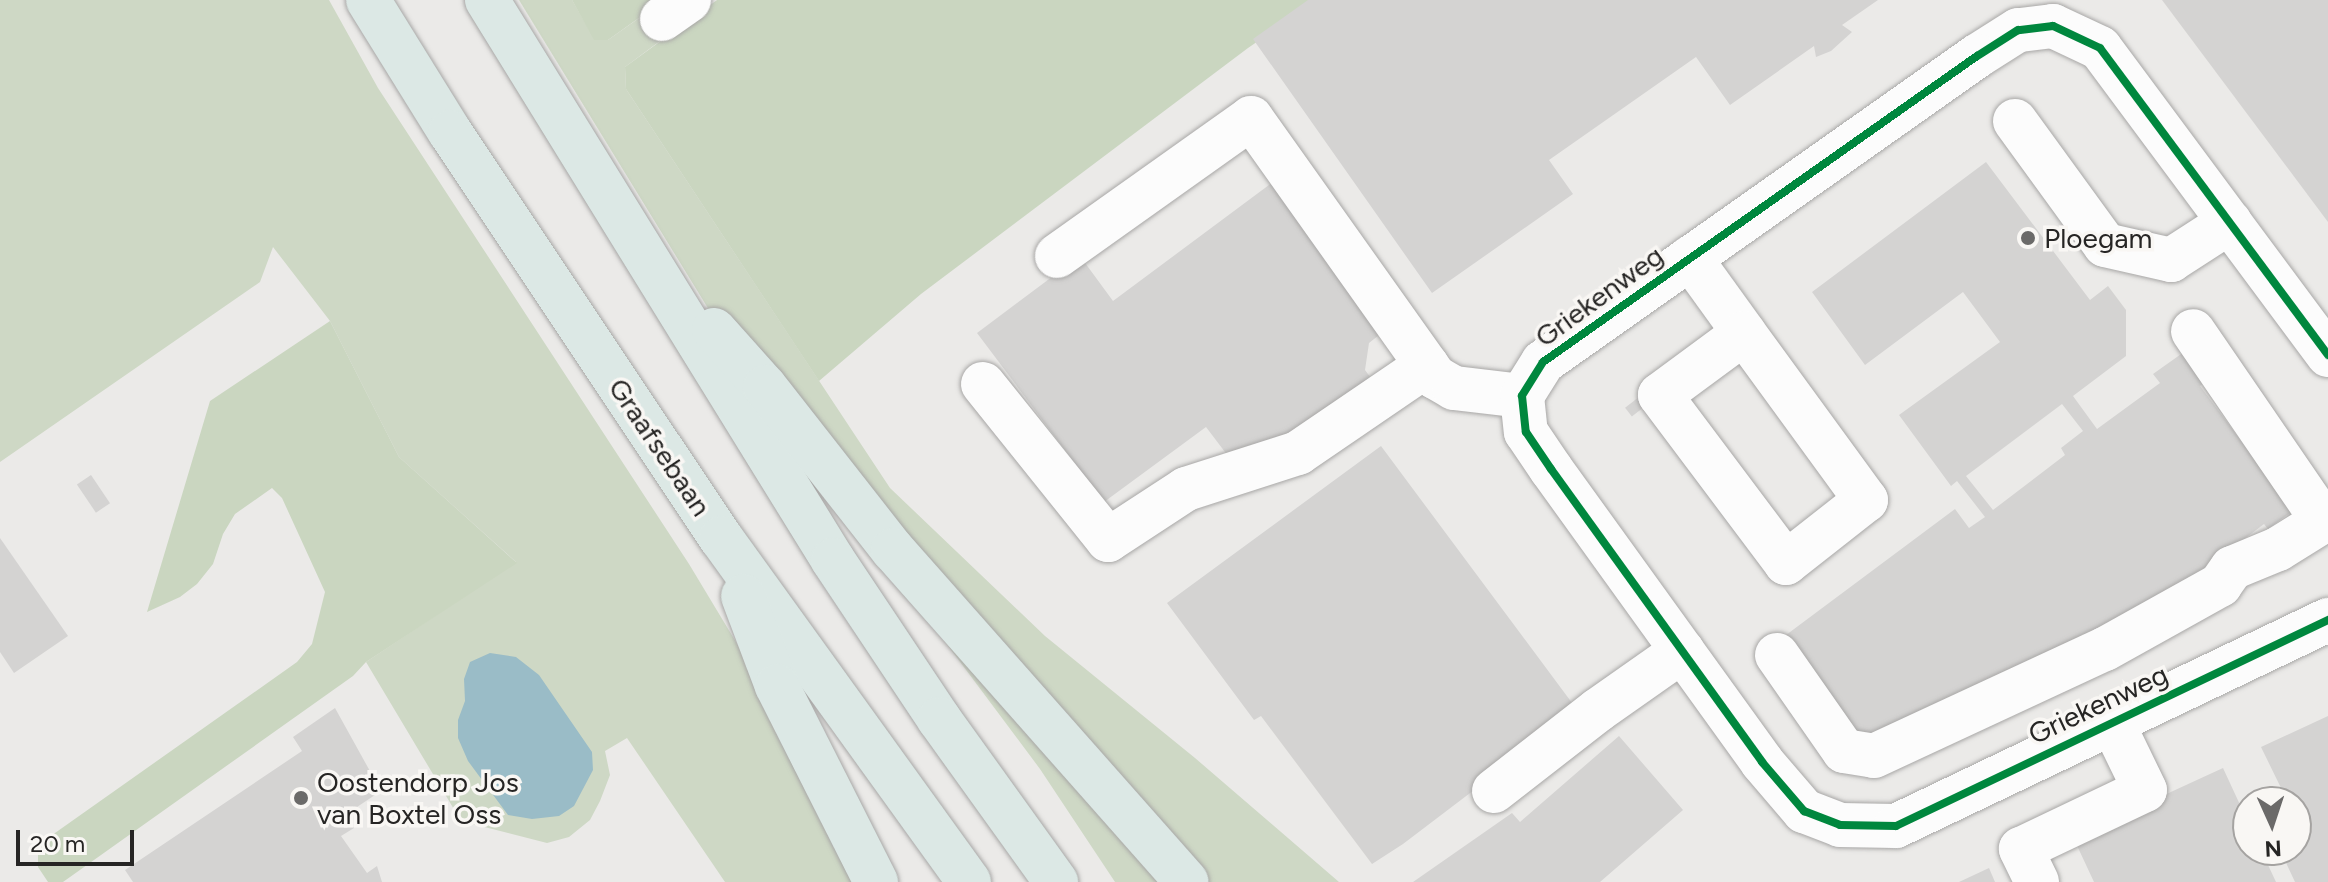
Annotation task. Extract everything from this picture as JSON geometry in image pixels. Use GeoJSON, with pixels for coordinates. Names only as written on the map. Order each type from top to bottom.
{"type":"FeatureCollection","features":[{"type":"Feature","properties":{"kind":"main road","name":"Graafsebaan"},"geometry":{"type":"LineString","coordinates":[[368,0],[450,132],[721,538],[969,882]]}},
{"type":"Feature","properties":{"kind":"main road"},"geometry":{"type":"LineString","coordinates":[[487,0],[833,560],[939,719],[1056,882]]}},
{"type":"Feature","properties":{"kind":"main road"},"geometry":{"type":"LineString","coordinates":[[637,245],[765,387],[893,550],[1187,882]]}},
{"type":"Feature","properties":{"kind":"main road"},"geometry":{"type":"LineString","coordinates":[[721,538],[777,686],[876,882]]}},
{"type":"Feature","properties":{"kind":"street","name":"Griekenweg"},"geometry":{"type":"LineString","coordinates":[[2328,355],[2100,48],[2027,14],[2018,30],[1543,362],[1522,396],[1526,432],[1762,762],[1804,811],[1840,825],[1896,826],[2328,620]]}},
{"type":"Feature","properties":{"kind":"street"},"geometry":{"type":"LineString","coordinates":[[1057,256],[1251,118],[1435,377],[1454,388],[1522,396]]}},
{"type":"Feature","properties":{"kind":"street"},"geometry":{"type":"LineString","coordinates":[[2015,121],[2105,245],[2171,260],[2230,222]]}},
{"type":"Feature","properties":{"kind":"street"},"geometry":{"type":"LineString","coordinates":[[1690,258],[1866,500],[1786,563],[1660,395],[1744,333]]}},
{"type":"Feature","properties":{"kind":"street"},"geometry":{"type":"LineString","coordinates":[[1777,655],[1844,751],[1874,756],[2105,649],[2220,585],[2232,568],[2278,549],[2323,521],[2193,331]]}},
{"type":"Feature","properties":{"kind":"street"},"geometry":{"type":"LineString","coordinates":[[983,384],[1108,540],[1186,489],[1298,453],[1427,365]]}},
{"type":"Feature","properties":{"kind":"street"},"geometry":{"type":"LineString","coordinates":[[2037,882],[2021,849],[2145,790],[2105,649]]}},
{"type":"Feature","properties":{"kind":"street"},"geometry":{"type":"LineString","coordinates":[[1494,791],[1598,710],[1682,651]]}},
{"type":"Feature","properties":{"kind":"green space"},"geometry":{"type":"Polygon","coordinates":[[[0,0],[329,0],[378,88],[689,564],[780,715],[862,882],[725,882],[627,738],[605,751],[610,775],[600,801],[590,820],[569,837],[547,843],[461,821],[366,662],[516,562],[399,457],[330,321],[273,247],[260,282],[0,462],[0,0]]]}},
{"type":"Feature","properties":{"kind":"green space"},"geometry":{"type":"Polygon","coordinates":[[[519,0],[572,0],[595,40],[608,40],[642,16],[660,41],[625,67],[626,89],[890,488],[1045,636],[1195,758],[1339,882],[1115,882],[1040,769],[869,540],[714,318],[519,0]]]}},
{"type":"Feature","properties":{"kind":"green space"},"geometry":{"type":"Polygon","coordinates":[[[572,0],[664,0],[608,40],[594,40],[572,0]]]}},
{"type":"Feature","properties":{"kind":"green space"},"geometry":{"type":"Polygon","coordinates":[[[717,0],[1318,0],[1248,48],[921,294],[819,381],[626,89],[625,67],[717,0]]]}},
{"type":"Feature","properties":{"kind":"green space"},"geometry":{"type":"Polygon","coordinates":[[[330,321],[399,457],[517,563],[366,662],[353,676],[63,882],[48,882],[38,867],[38,845],[297,662],[312,644],[325,592],[282,498],[272,488],[235,514],[223,534],[213,564],[197,584],[180,597],[147,612],[210,401],[330,321]]]}},
{"type":"Feature","properties":{"kind":"water"},"geometry":{"type":"Polygon","coordinates":[[[490,653],[516,657],[539,675],[592,752],[593,770],[574,806],[559,816],[532,819],[508,815],[468,761],[458,738],[458,720],[465,701],[464,679],[470,662],[490,653]]]}},
{"type":"Feature","properties":{"kind":"building"},"geometry":{"type":"Polygon","coordinates":[[[1308,0],[1878,0],[1842,25],[1852,32],[1831,51],[1816,57],[1814,46],[1730,105],[1696,57],[1549,160],[1573,194],[1432,293],[1253,39],[1308,0]]]}},
{"type":"Feature","properties":{"kind":"building"},"geometry":{"type":"Polygon","coordinates":[[[2162,0],[2328,0],[2328,222],[2162,0]]]}},
{"type":"Feature","properties":{"kind":"building"},"geometry":{"type":"Polygon","coordinates":[[[1986,162],[2090,300],[2108,286],[2126,310],[2126,356],[2073,396],[2097,429],[2160,383],[2153,374],[2184,352],[2206,382],[2200,386],[2271,481],[2298,507],[2268,529],[2264,524],[2194,577],[2088,639],[2083,634],[2059,652],[1862,745],[1782,638],[1955,509],[1969,528],[1985,517],[1957,481],[1951,486],[1899,415],[2000,342],[1963,292],[1865,365],[1812,292],[1986,162]],[[2062,404],[1966,476],[1993,510],[2065,455],[2061,448],[2083,431],[2062,404]]]}},
{"type":"Feature","properties":{"kind":"building"},"geometry":{"type":"Polygon","coordinates":[[[1273,182],[1384,331],[1369,343],[1365,370],[1376,385],[1335,415],[1228,456],[1206,427],[1104,502],[977,333],[1080,256],[1113,301],[1273,182]]]}},
{"type":"Feature","properties":{"kind":"building"},"geometry":{"type":"Polygon","coordinates":[[[1644,393],[1651,402],[1632,416],[1625,408],[1644,393]]]}},
{"type":"Feature","properties":{"kind":"building"},"geometry":{"type":"Polygon","coordinates":[[[1381,446],[1578,711],[1403,844],[1372,864],[1261,716],[1254,720],[1167,603],[1381,446]]]}},
{"type":"Feature","properties":{"kind":"building"},"geometry":{"type":"Polygon","coordinates":[[[91,475],[110,503],[96,513],[77,485],[91,475]]]}},
{"type":"Feature","properties":{"kind":"building"},"geometry":{"type":"Polygon","coordinates":[[[0,538],[68,636],[14,673],[0,652],[0,538]]]}},
{"type":"Feature","properties":{"kind":"building","name":"Oostendorp Jos van Boxtel Oss"},"geometry":{"type":"Polygon","coordinates":[[[335,708],[381,791],[345,815],[354,828],[341,836],[367,873],[377,866],[382,882],[133,882],[125,870],[302,751],[293,737],[335,708]]]}},
{"type":"Feature","properties":{"kind":"building"},"geometry":{"type":"Polygon","coordinates":[[[2328,716],[2328,882],[2295,882],[2288,866],[2312,866],[2312,786],[2280,786],[2261,747],[2328,716]]]}},
{"type":"Feature","properties":{"kind":"building"},"geometry":{"type":"Polygon","coordinates":[[[1619,736],[1683,810],[1600,882],[1413,882],[1512,813],[1520,822],[1619,736]]]}},
{"type":"Feature","properties":{"kind":"building"},"geometry":{"type":"Polygon","coordinates":[[[2223,768],[2232,787],[2232,866],[2268,866],[2276,882],[2094,882],[2073,837],[2223,768]]]}},
{"type":"Feature","properties":{"kind":"building"},"geometry":{"type":"Polygon","coordinates":[[[1989,868],[1995,882],[1959,882],[1989,868]]]}},
{"type":"Feature","properties":{"kind":"cycle path"},"geometry":{"type":"LineString","coordinates":[[2328,355],[2100,48],[2053,26],[2018,30],[1977,56],[1543,362],[1522,396],[1526,432],[1762,762],[1804,811],[1840,825],[1896,826],[2328,620]]}},
{"type":"Feature","properties":{"kind":"place","name":"Ploegam"},"geometry":{"type":"Point","coordinates":[2028,238]}},
{"type":"Feature","properties":{"kind":"place","name":"Oostendorp Jos van Boxtel Oss"},"geometry":{"type":"Point","coordinates":[301,798]}}]}
